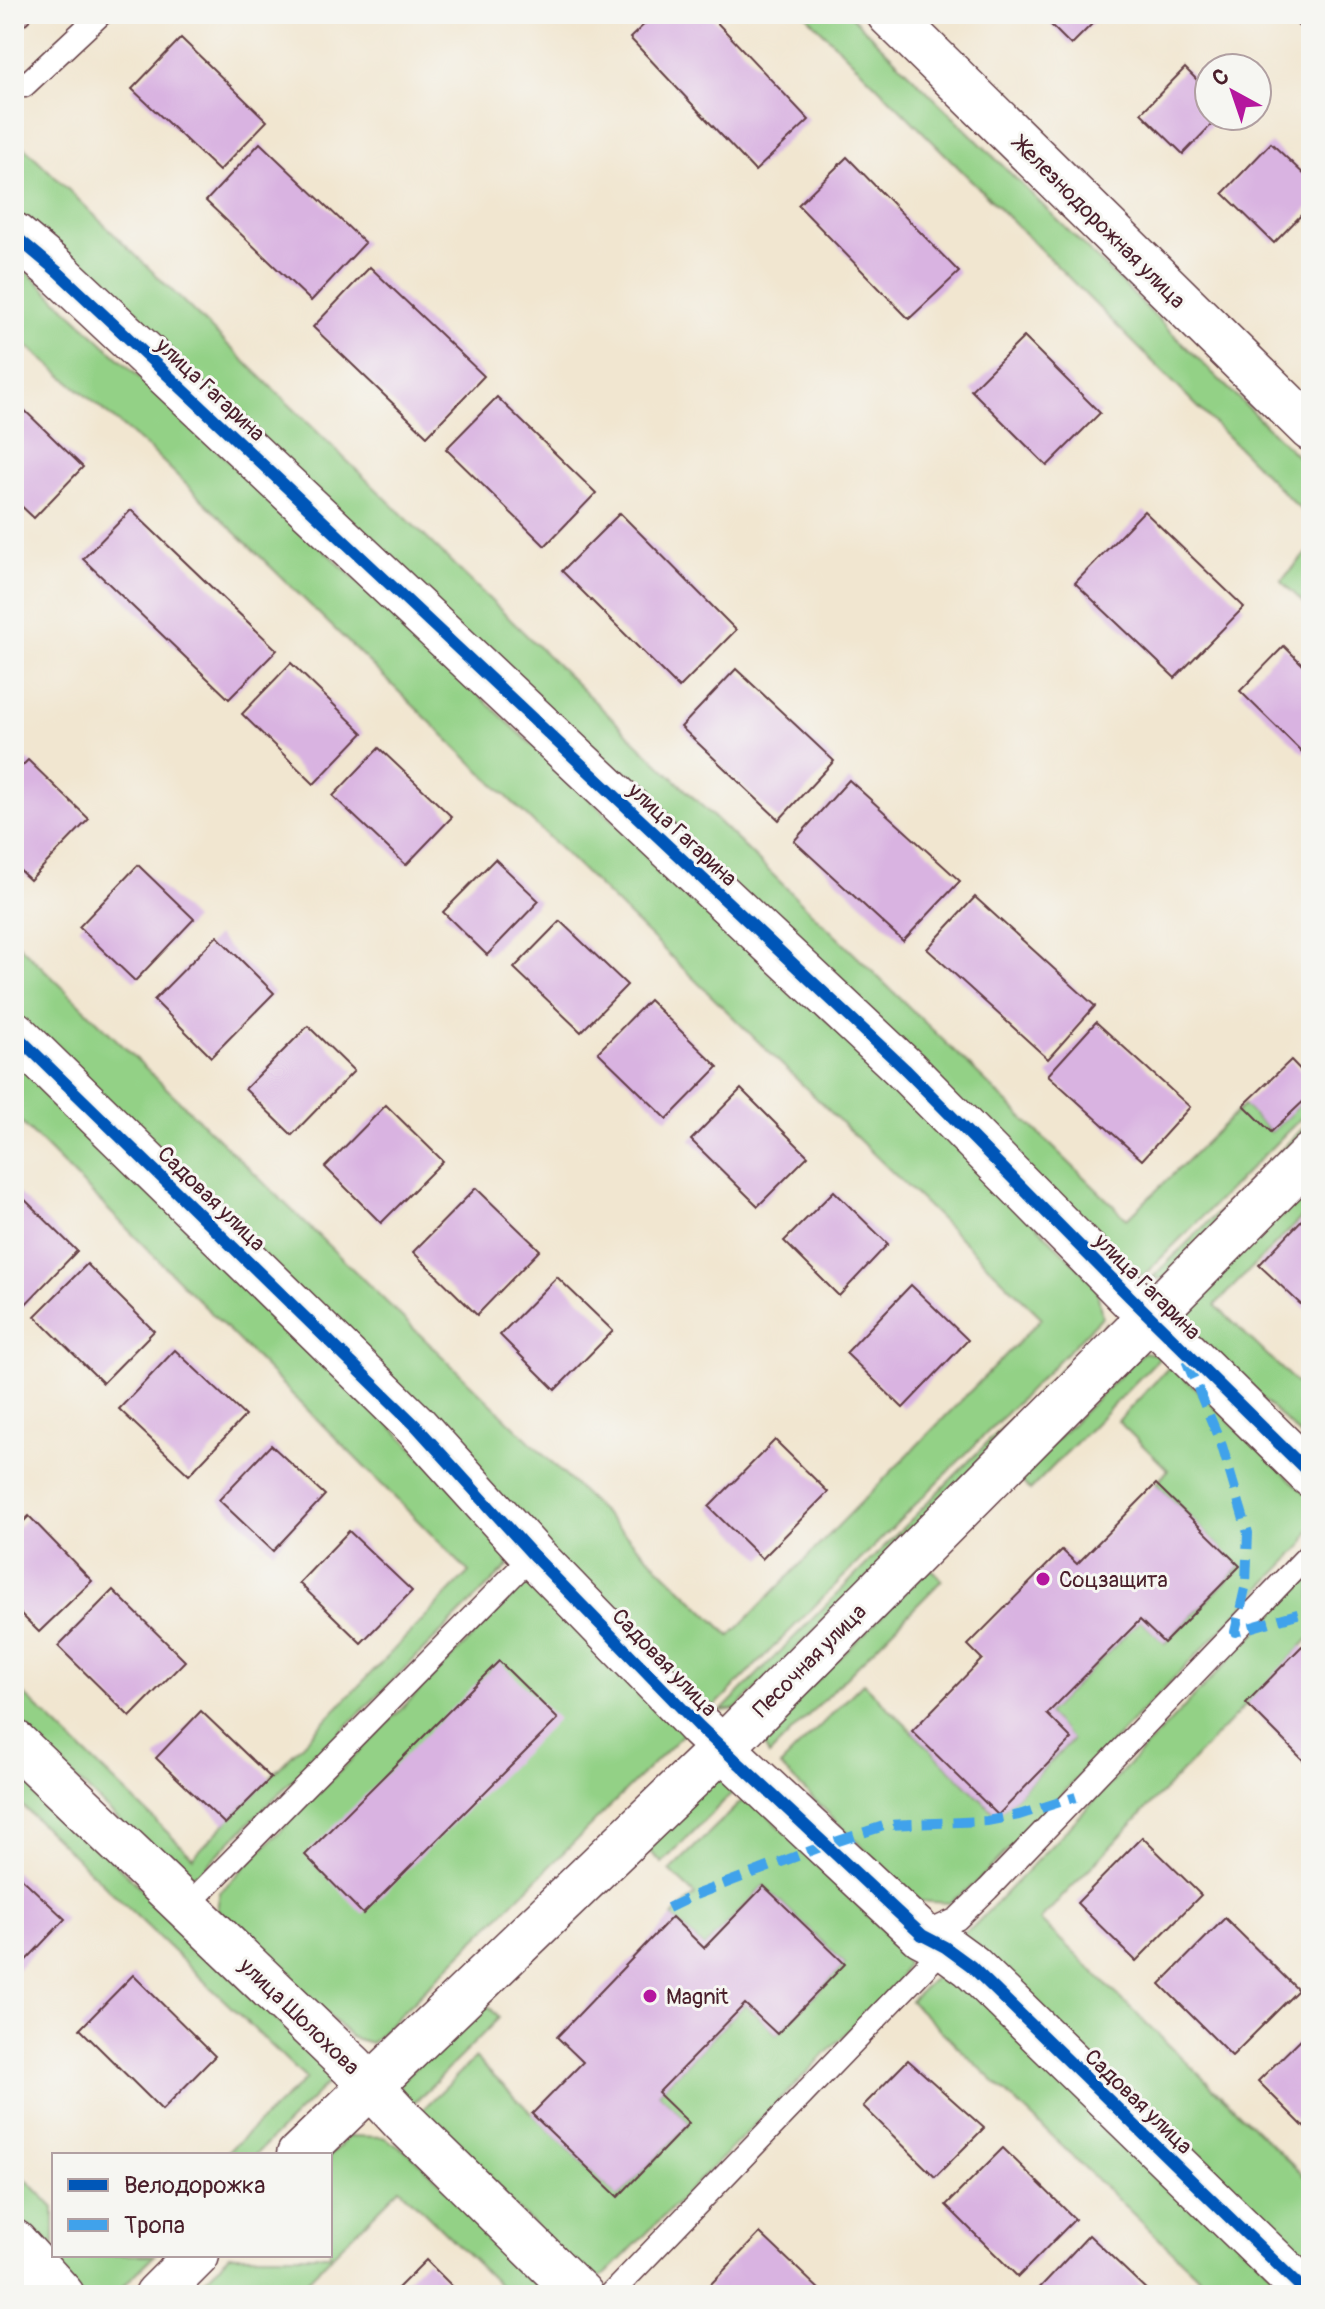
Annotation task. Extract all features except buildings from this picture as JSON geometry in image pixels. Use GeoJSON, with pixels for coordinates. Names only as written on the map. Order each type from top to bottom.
{"type":"FeatureCollection","features":[{"type":"Feature","properties":{"kind":"street","name":"Железнодорожная улица"},"geometry":{"type":"LineString","coordinates":[[889,14],[1311,429]]}},
{"type":"Feature","properties":{"kind":"street","name":"улица Гагарина"},"geometry":{"type":"LineString","coordinates":[[14,235],[58,272],[905,1069],[1311,1475]]}},
{"type":"Feature","properties":{"kind":"street","name":"Садовая улица"},"geometry":{"type":"LineString","coordinates":[[14,1033],[416,1426],[533,1555],[700,1727],[934,1941],[971,1966],[1309,2295]]}},
{"type":"Feature","properties":{"kind":"street","name":"Песочная улица"},"geometry":{"type":"LineString","coordinates":[[301,2153],[723,1747],[1311,1155]]}},
{"type":"Feature","properties":{"kind":"street","name":"улица Шолохова"},"geometry":{"type":"LineString","coordinates":[[14,1742],[370,2085],[581,2295]]}},
{"type":"Feature","properties":{"kind":"street"},"geometry":{"type":"LineString","coordinates":[[14,2242],[62,2295]]}},
{"type":"Feature","properties":{"kind":"street"},"geometry":{"type":"LineString","coordinates":[[157,2295],[195,2257]]}},
{"type":"Feature","properties":{"kind":"lane"},"geometry":{"type":"LineString","coordinates":[[14,77],[24,86],[101,14]]}},
{"type":"Feature","properties":{"kind":"lane"},"geometry":{"type":"LineString","coordinates":[[610,2295],[934,1941],[1311,1552]]}},
{"type":"Feature","properties":{"kind":"lane"},"geometry":{"type":"LineString","coordinates":[[186,1907],[533,1555]]}},
{"type":"Feature","properties":{"kind":"green space"},"geometry":{"type":"Polygon","coordinates":[[[805,14],[849,14],[1311,470],[1311,520],[805,14]]]}},
{"type":"Feature","properties":{"kind":"green space"},"geometry":{"type":"Polygon","coordinates":[[[14,137],[1127,1219],[1244,1105],[1271,1132],[1311,1094],[1311,1108],[1143,1276],[1124,1266],[64,255],[14,211],[14,137]]]}},
{"type":"Feature","properties":{"kind":"green space"},"geometry":{"type":"Polygon","coordinates":[[[14,260],[899,1088],[1096,1285],[1102,1317],[713,1708],[694,1700],[14,1014],[14,940],[730,1636],[1042,1318],[154,453],[14,335],[14,260]]]}},
{"type":"Feature","properties":{"kind":"green space"},"geometry":{"type":"Polygon","coordinates":[[[1311,548],[1311,610],[1281,581],[1311,548]]]}},
{"type":"Feature","properties":{"kind":"green space"},"geometry":{"type":"Polygon","coordinates":[[[14,1052],[508,1542],[508,1566],[196,1876],[163,1862],[14,1720],[14,1685],[193,1857],[469,1572],[14,1115],[14,1052]]]}},
{"type":"Feature","properties":{"kind":"green space"},"geometry":{"type":"Polygon","coordinates":[[[1311,1120],[1311,1132],[1164,1279],[1152,1278],[1311,1120]]]}},
{"type":"Feature","properties":{"kind":"green space"},"geometry":{"type":"Polygon","coordinates":[[[1311,1180],[1311,1208],[1215,1305],[1311,1397],[1311,1446],[1186,1325],[1186,1305],[1311,1180]]]}},
{"type":"Feature","properties":{"kind":"green space"},"geometry":{"type":"Polygon","coordinates":[[[1106,1323],[1103,1342],[736,1709],[721,1711],[1106,1323]]]}},
{"type":"Feature","properties":{"kind":"green space"},"geometry":{"type":"Polygon","coordinates":[[[1143,1352],[1162,1355],[1030,1490],[1018,1478],[1143,1352]]]}},
{"type":"Feature","properties":{"kind":"green space"},"geometry":{"type":"Polygon","coordinates":[[[1171,1365],[1307,1495],[1311,1526],[1303,1545],[975,1884],[949,1903],[917,1901],[780,1766],[863,1683],[997,1815],[1072,1740],[1047,1714],[1140,1620],[1165,1643],[1240,1567],[1156,1484],[1168,1470],[1118,1421],[1171,1365]]]}},
{"type":"Feature","properties":{"kind":"green space"},"geometry":{"type":"Polygon","coordinates":[[[930,1568],[942,1580],[769,1755],[760,1737],[930,1568]]]}},
{"type":"Feature","properties":{"kind":"green space"},"geometry":{"type":"Polygon","coordinates":[[[1311,1575],[1311,1637],[1040,1920],[1311,2183],[1311,2277],[956,1936],[974,1926],[1311,1575]]]}},
{"type":"Feature","properties":{"kind":"green space"},"geometry":{"type":"Polygon","coordinates":[[[526,1583],[541,1585],[685,1732],[371,2043],[351,2037],[217,1909],[220,1892],[526,1583]]]}},
{"type":"Feature","properties":{"kind":"green space"},"geometry":{"type":"Polygon","coordinates":[[[14,1765],[335,2076],[257,2153],[226,2153],[306,2079],[14,1798],[14,1765]]]}},
{"type":"Feature","properties":{"kind":"green space"},"geometry":{"type":"Polygon","coordinates":[[[720,1772],[738,1787],[662,1863],[643,1845],[720,1772]]]}},
{"type":"Feature","properties":{"kind":"green space"},"geometry":{"type":"Polygon","coordinates":[[[748,1795],[899,1946],[906,1964],[898,1981],[607,2273],[599,2278],[588,2277],[418,2114],[475,2058],[618,2197],[689,2123],[658,2093],[745,2004],[777,2034],[845,1964],[764,1886],[704,1948],[672,1917],[695,1895],[670,1871],[748,1795]]]}},
{"type":"Feature","properties":{"kind":"green space"},"geometry":{"type":"Polygon","coordinates":[[[942,1971],[968,1979],[1295,2295],[1218,2295],[910,2001],[942,1971]]]}},
{"type":"Feature","properties":{"kind":"green space"},"geometry":{"type":"Polygon","coordinates":[[[485,2002],[499,2018],[411,2106],[400,2092],[400,2082],[485,2002]]]}},
{"type":"Feature","properties":{"kind":"green space"},"geometry":{"type":"Polygon","coordinates":[[[349,2136],[383,2137],[412,2155],[556,2295],[509,2295],[400,2188],[332,2256],[332,2154],[349,2136]]]}},
{"type":"Feature","properties":{"kind":"green space"},"geometry":{"type":"Polygon","coordinates":[[[14,2167],[52,2206],[52,2257],[153,2257],[114,2295],[75,2295],[14,2224],[14,2167]]]}},
{"type":"Feature","properties":{"kind":"green space"},"geometry":{"type":"Polygon","coordinates":[[[228,2257],[331,2257],[293,2295],[190,2295],[228,2257]]]}},
{"type":"Feature","properties":{"kind":"marked path"},"geometry":{"type":"LineString","coordinates":[[1186,1360],[1222,1446],[1248,1533],[1246,1584],[1235,1632],[1311,1610]]}},
{"type":"Feature","properties":{"kind":"marked path"},"geometry":{"type":"LineString","coordinates":[[668,1908],[826,1845],[887,1825],[987,1821],[1019,1815],[1076,1797]]}},
{"type":"Feature","properties":{"kind":"cycle path"},"geometry":{"type":"LineString","coordinates":[[14,235],[58,272],[905,1069],[1311,1475]]}},
{"type":"Feature","properties":{"kind":"cycle path"},"geometry":{"type":"LineString","coordinates":[[14,1033],[416,1426],[533,1555],[700,1727],[922,1935],[971,1966],[1309,2295]]}},
{"type":"Feature","properties":{"kind":"place","name":"Соцзащита"},"geometry":{"type":"Point","coordinates":[1043,1579]}},
{"type":"Feature","properties":{"kind":"place","name":"Magnit"},"geometry":{"type":"Point","coordinates":[650,1996]}}]}
